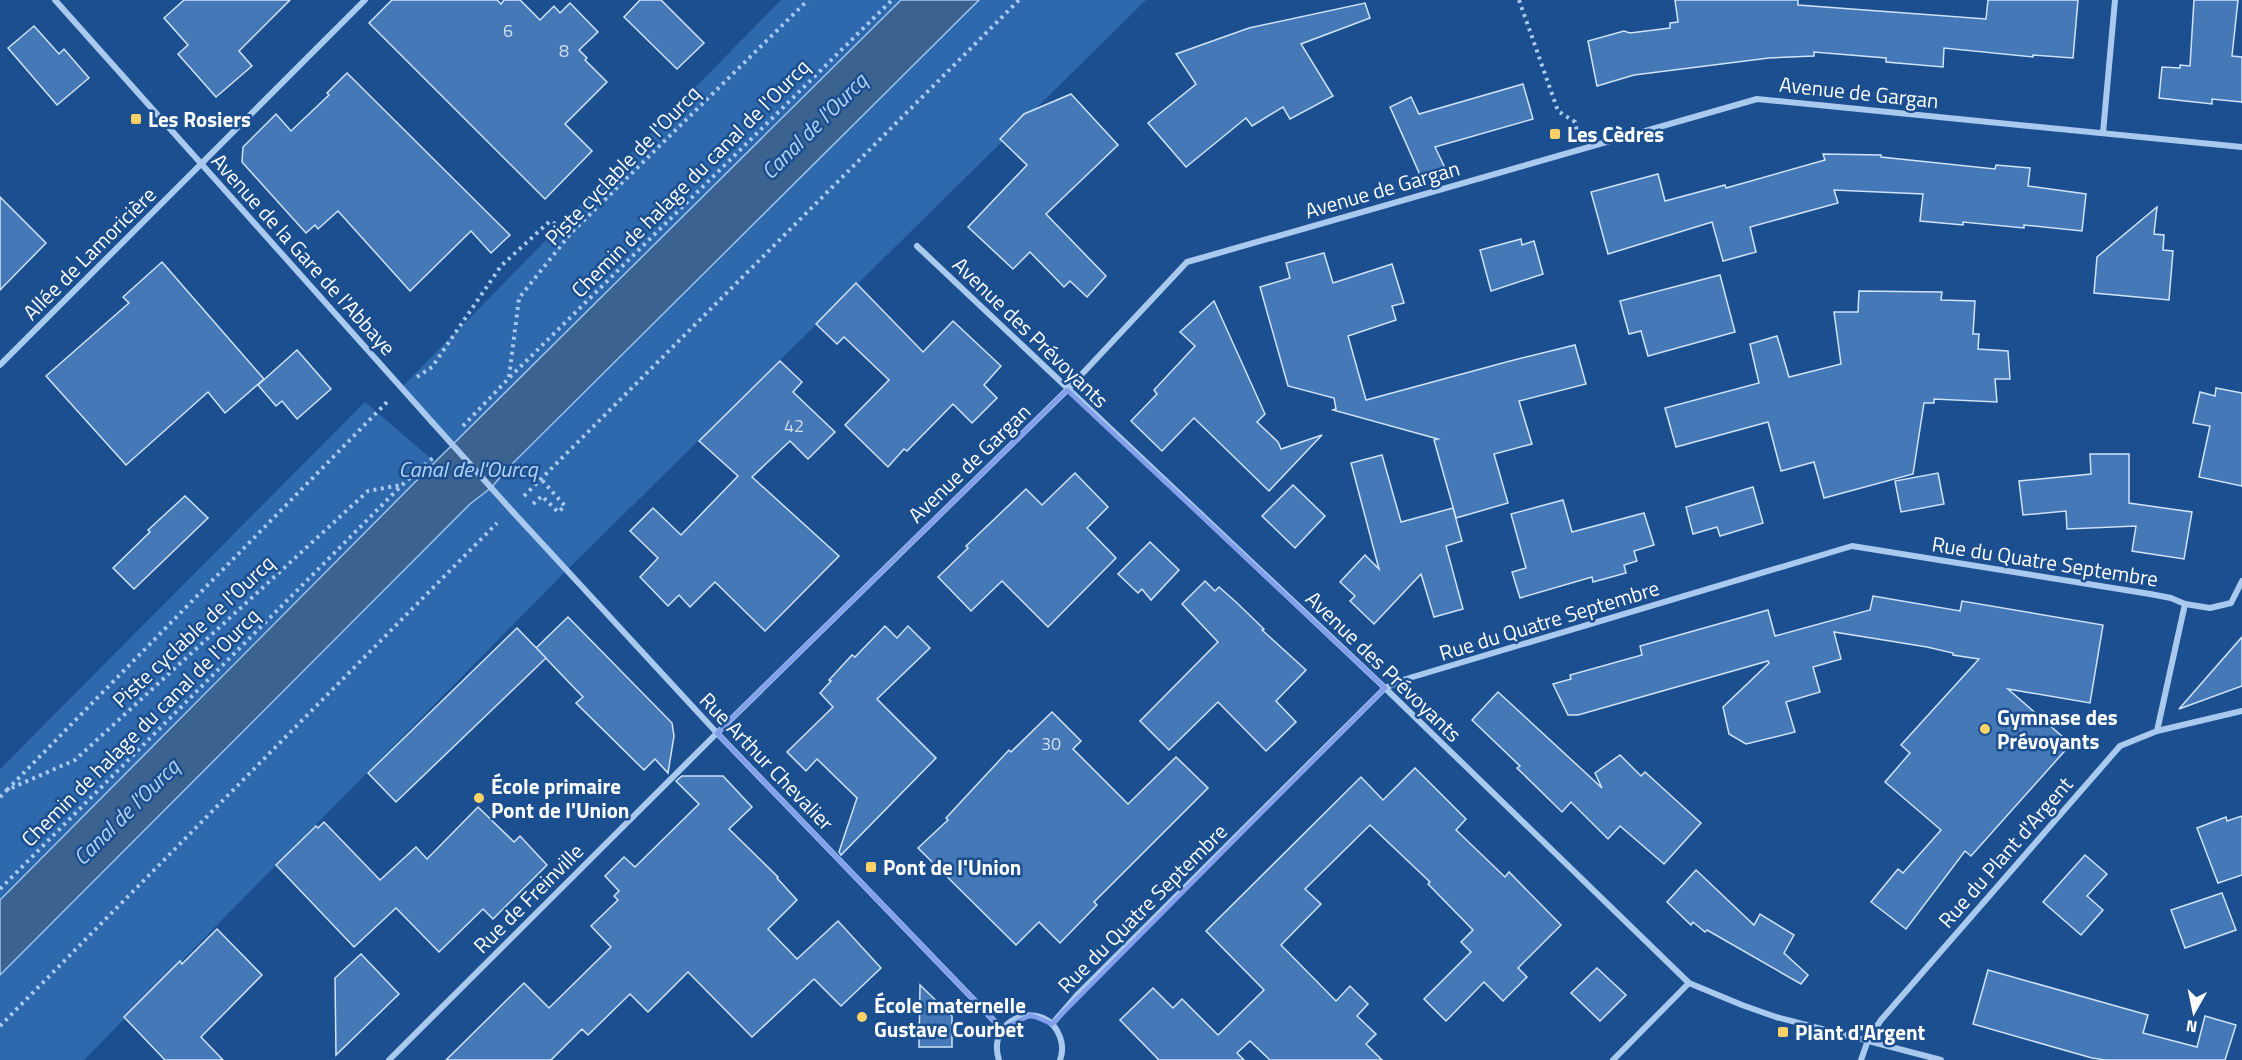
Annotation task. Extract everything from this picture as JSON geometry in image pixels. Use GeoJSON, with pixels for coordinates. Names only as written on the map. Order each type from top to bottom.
{"type":"FeatureCollection","features":[{"type":"Feature","properties":{"kind":"street","name":"Avenue de la Gare de l'Abbaye"},"geometry":{"type":"LineString","coordinates":[[55,0],[515,514]]}},
{"type":"Feature","properties":{"kind":"street","name":"Allée de Lamoricière"},"geometry":{"type":"LineString","coordinates":[[0,365],[365,0]]}},
{"type":"Feature","properties":{"kind":"street"},"geometry":{"type":"LineString","coordinates":[[2103,133],[2115,0]]}},
{"type":"Feature","properties":{"kind":"street","name":"Avenue de Gargan"},"geometry":{"type":"LineString","coordinates":[[717,733],[1067,390],[1187,262],[1757,99],[2242,147]]}},
{"type":"Feature","properties":{"kind":"street","name":"Avenue des Prévoyants"},"geometry":{"type":"LineString","coordinates":[[917,246],[1385,688],[1689,983],[1776,1017],[1941,1060]]}},
{"type":"Feature","properties":{"kind":"street","name":"Rue Arthur Chevalier"},"geometry":{"type":"LineString","coordinates":[[515,514],[717,733],[1002,1029]]}},
{"type":"Feature","properties":{"kind":"street","name":"Rue du Quatre Septembre"},"geometry":{"type":"LineString","coordinates":[[1052,1024],[1078,994],[1385,688],[1406,679],[1852,546],[2150,594],[2171,598],[2185,604]]}},
{"type":"Feature","properties":{"kind":"street"},"geometry":{"type":"LineString","coordinates":[[2157,731],[2185,604],[2210,608],[2232,603],[2242,581]]}},
{"type":"Feature","properties":{"kind":"street","name":"Rue du Plant d'Argent"},"geometry":{"type":"LineString","coordinates":[[1860,1060],[1868,1040],[1881,1020],[2120,746],[2157,731],[2242,711]]}},
{"type":"Feature","properties":{"kind":"street","name":"Rue de Freinville"},"geometry":{"type":"LineString","coordinates":[[389,1060],[717,733]]}},
{"type":"Feature","properties":{"kind":"street"},"geometry":{"type":"LineString","coordinates":[[1613,1060],[1689,983]]}},
{"type":"Feature","properties":{"kind":"street"},"geometry":{"type":"LineString","coordinates":[[999,1060],[996,1047],[1002,1029],[1010,1021],[1031,1015],[1052,1024],[1059,1033],[1062,1044],[1060,1060]]}},
{"type":"Feature","properties":{"kind":"path","name":"Piste cyclable de l'Ourcq"},"geometry":{"type":"LineString","coordinates":[[509,378],[519,298],[571,233],[808,0]]}},
{"type":"Feature","properties":{"kind":"path","name":"Chemin de halage du canal de l'Ourcq"},"geometry":{"type":"LineString","coordinates":[[509,378],[892,0]]}},
{"type":"Feature","properties":{"kind":"path"},"geometry":{"type":"LineString","coordinates":[[1519,0],[1558,111],[1575,122],[1583,149]]}},
{"type":"Feature","properties":{"kind":"path"},"geometry":{"type":"LineString","coordinates":[[7,790],[402,387],[432,367],[501,266],[509,258],[550,221],[571,233]]}},
{"type":"Feature","properties":{"kind":"path"},"geometry":{"type":"LineString","coordinates":[[515,514],[542,496],[558,512],[565,506],[541,479]]}},
{"type":"Feature","properties":{"kind":"path","name":"Piste cyclable de l'Ourcq"},"geometry":{"type":"LineString","coordinates":[[0,797],[7,790],[75,760],[368,491],[402,485]]}},
{"type":"Feature","properties":{"kind":"path","name":"Chemin de halage du canal de l'Ourcq"},"geometry":{"type":"LineString","coordinates":[[0,889],[402,485]]}},
{"type":"Feature","properties":{"kind":"highlighted area"},"geometry":{"type":"Polygon","coordinates":[[[1067,390],[1385,688],[1052,1024],[1031,1015],[1002,1029],[717,733],[1067,390]]]}},
{"type":"Feature","properties":{"kind":"shaded area"},"geometry":{"type":"Polygon","coordinates":[[[781,0],[901,0],[454,444],[402,387],[781,0]]]}},
{"type":"Feature","properties":{"kind":"shaded area"},"geometry":{"type":"Polygon","coordinates":[[[979,0],[1146,0],[567,570],[84,1060],[0,1060],[0,975],[470,504],[492,487],[506,470],[979,0]]]}},
{"type":"Feature","properties":{"kind":"shaded area"},"geometry":{"type":"Polygon","coordinates":[[[365,402],[435,462],[0,900],[0,769],[365,402]]]}},
{"type":"Feature","properties":{"kind":"water","name":"Canal de l'Ourcq"},"geometry":{"type":"Polygon","coordinates":[[[901,0],[979,0],[506,470],[492,487],[470,504],[0,975],[0,900],[435,462],[901,0]]]}},
{"type":"Feature","properties":{"kind":"building"},"geometry":{"type":"Polygon","coordinates":[[[184,0],[290,0],[239,51],[252,66],[216,97],[178,54],[188,45],[164,18],[184,0]]]}},
{"type":"Feature","properties":{"kind":"building"},"geometry":{"type":"Polygon","coordinates":[[[392,0],[497,0],[501,4],[504,0],[520,0],[540,20],[554,6],[560,13],[570,3],[598,32],[579,50],[587,58],[585,60],[607,82],[565,124],[592,151],[545,199],[369,23],[392,0]]]}},
{"type":"Feature","properties":{"kind":"building"},"geometry":{"type":"Polygon","coordinates":[[[640,0],[661,0],[704,43],[677,69],[624,17],[640,0]]]}},
{"type":"Feature","properties":{"kind":"building"},"geometry":{"type":"Polygon","coordinates":[[[1675,0],[1798,0],[1798,5],[1986,19],[1988,0],[2078,0],[2073,58],[2033,55],[2033,57],[1944,48],[1943,67],[1886,62],[1886,58],[1814,52],[1814,56],[1769,58],[1634,75],[1597,86],[1588,41],[1624,31],[1630,33],[1670,28],[1670,23],[1678,22],[1675,0]]]}},
{"type":"Feature","properties":{"kind":"building"},"geometry":{"type":"Polygon","coordinates":[[[2194,0],[2238,0],[2232,56],[2242,57],[2242,102],[2212,99],[2212,104],[2159,98],[2162,67],[2190,66],[2194,0]]]}},
{"type":"Feature","properties":{"kind":"building"},"geometry":{"type":"Polygon","coordinates":[[[1365,3],[1370,18],[1301,44],[1333,96],[1290,119],[1283,107],[1252,126],[1246,118],[1186,167],[1148,123],[1196,84],[1176,54],[1249,28],[1365,3]]]}},
{"type":"Feature","properties":{"kind":"building"},"geometry":{"type":"Polygon","coordinates":[[[34,26],[59,54],[64,49],[89,78],[57,105],[8,48],[34,26]]]}},
{"type":"Feature","properties":{"kind":"building"},"geometry":{"type":"Polygon","coordinates":[[[347,73],[510,235],[491,253],[471,231],[410,291],[338,211],[318,229],[315,225],[306,233],[242,162],[243,147],[276,114],[291,131],[329,95],[327,93],[347,73]]]}},
{"type":"Feature","properties":{"kind":"building"},"geometry":{"type":"Polygon","coordinates":[[[1523,84],[1533,119],[1435,147],[1446,170],[1421,177],[1390,107],[1411,97],[1419,114],[1523,84]]]}},
{"type":"Feature","properties":{"kind":"building"},"geometry":{"type":"Polygon","coordinates":[[[1071,94],[1118,145],[1046,214],[1106,276],[1087,297],[1070,281],[1064,287],[1030,252],[1013,269],[968,227],[1027,165],[1000,139],[1024,114],[1071,94]]]}},
{"type":"Feature","properties":{"kind":"building"},"geometry":{"type":"Polygon","coordinates":[[[1823,154],[1881,155],[1881,157],[1995,169],[1996,165],[2030,168],[2028,186],[2086,194],[2082,231],[2024,225],[2024,228],[1963,222],[1963,225],[1920,221],[1923,194],[1834,190],[1838,203],[1750,227],[1756,252],[1723,261],[1712,222],[1608,254],[1591,192],[1658,174],[1665,201],[1725,185],[1726,188],[1825,160],[1823,154]]]}},
{"type":"Feature","properties":{"kind":"building"},"geometry":{"type":"Polygon","coordinates":[[[0,197],[46,243],[0,290],[0,197]]]}},
{"type":"Feature","properties":{"kind":"building"},"geometry":{"type":"Polygon","coordinates":[[[2157,207],[2154,234],[2164,235],[2163,250],[2173,251],[2169,300],[2094,293],[2097,257],[2157,207]]]}},
{"type":"Feature","properties":{"kind":"building"},"geometry":{"type":"Polygon","coordinates":[[[1521,239],[1522,245],[1534,241],[1543,274],[1491,291],[1480,250],[1521,239]]]}},
{"type":"Feature","properties":{"kind":"building"},"geometry":{"type":"Polygon","coordinates":[[[1324,253],[1333,283],[1392,264],[1404,303],[1392,306],[1396,320],[1348,336],[1366,400],[1575,345],[1586,384],[1519,401],[1532,444],[1494,454],[1508,503],[1456,518],[1434,440],[1438,439],[1333,410],[1336,409],[1334,398],[1288,386],[1260,287],[1290,278],[1286,263],[1324,253]]]}},
{"type":"Feature","properties":{"kind":"building"},"geometry":{"type":"Polygon","coordinates":[[[162,262],[264,379],[225,413],[208,392],[126,465],[46,376],[129,303],[123,297],[162,262]]]}},
{"type":"Feature","properties":{"kind":"building"},"geometry":{"type":"Polygon","coordinates":[[[1720,275],[1735,332],[1648,356],[1641,331],[1629,334],[1620,301],[1720,275]]]}},
{"type":"Feature","properties":{"kind":"building"},"geometry":{"type":"Polygon","coordinates":[[[856,283],[923,352],[953,321],[1001,366],[984,385],[997,398],[972,423],[953,404],[888,467],[845,425],[889,380],[844,337],[837,344],[816,324],[856,283]]]}},
{"type":"Feature","properties":{"kind":"building"},"geometry":{"type":"Polygon","coordinates":[[[1859,291],[1942,292],[1941,300],[1975,301],[1973,334],[1979,334],[1978,349],[2008,351],[2010,379],[1995,379],[1997,402],[1934,399],[1934,403],[1924,403],[1913,474],[1824,498],[1814,462],[1781,471],[1768,422],[1676,447],[1665,408],[1759,383],[1750,344],[1777,336],[1789,377],[1841,364],[1834,312],[1858,312],[1859,291]]]}},
{"type":"Feature","properties":{"kind":"building"},"geometry":{"type":"Polygon","coordinates":[[[1214,301],[1265,414],[1257,422],[1278,442],[1281,449],[1322,435],[1269,491],[1194,418],[1162,451],[1131,421],[1157,394],[1154,390],[1195,346],[1180,332],[1214,301]]]}},
{"type":"Feature","properties":{"kind":"building"},"geometry":{"type":"Polygon","coordinates":[[[297,350],[331,389],[297,419],[282,401],[276,406],[258,385],[297,350]]]}},
{"type":"Feature","properties":{"kind":"building"},"geometry":{"type":"Polygon","coordinates":[[[780,361],[802,382],[793,392],[835,432],[808,459],[790,441],[752,477],[839,556],[765,631],[715,582],[690,607],[679,595],[668,606],[640,577],[658,558],[630,531],[653,508],[681,535],[738,476],[699,441],[780,361]]]}},
{"type":"Feature","properties":{"kind":"building"},"geometry":{"type":"Polygon","coordinates":[[[2216,388],[2242,393],[2242,486],[2199,477],[2210,426],[2193,423],[2200,392],[2215,396],[2216,388]]]}},
{"type":"Feature","properties":{"kind":"building"},"geometry":{"type":"Polygon","coordinates":[[[2090,454],[2129,454],[2129,503],[2192,512],[2184,559],[2132,551],[2136,526],[2067,529],[2066,511],[2023,515],[2019,481],[2091,474],[2090,454]]]}},
{"type":"Feature","properties":{"kind":"building"},"geometry":{"type":"Polygon","coordinates":[[[1382,455],[1401,522],[1453,508],[1462,541],[1446,546],[1463,609],[1434,617],[1421,574],[1374,624],[1350,601],[1355,596],[1340,582],[1365,555],[1379,569],[1351,463],[1382,455]]]}},
{"type":"Feature","properties":{"kind":"building"},"geometry":{"type":"Polygon","coordinates":[[[1075,473],[1108,507],[1087,528],[1116,558],[1048,627],[1002,581],[971,611],[938,577],[968,548],[966,546],[1026,489],[1042,505],[1075,473]]]}},
{"type":"Feature","properties":{"kind":"building"},"geometry":{"type":"Polygon","coordinates":[[[1938,473],[1944,504],[1901,512],[1895,481],[1938,473]]]}},
{"type":"Feature","properties":{"kind":"building"},"geometry":{"type":"Polygon","coordinates":[[[1293,485],[1325,516],[1295,548],[1262,516],[1293,485]]]}},
{"type":"Feature","properties":{"kind":"building"},"geometry":{"type":"Polygon","coordinates":[[[1753,487],[1763,523],[1720,536],[1717,527],[1693,534],[1686,507],[1753,487]]]}},
{"type":"Feature","properties":{"kind":"building"},"geometry":{"type":"Polygon","coordinates":[[[185,496],[208,518],[134,589],[113,568],[150,532],[148,530],[185,496]]]}},
{"type":"Feature","properties":{"kind":"building"},"geometry":{"type":"Polygon","coordinates":[[[1563,500],[1572,532],[1644,513],[1654,545],[1634,551],[1637,561],[1624,565],[1626,573],[1593,582],[1592,577],[1520,598],[1512,572],[1526,568],[1511,514],[1563,500]]]}},
{"type":"Feature","properties":{"kind":"building"},"geometry":{"type":"Polygon","coordinates":[[[1150,542],[1179,570],[1151,600],[1142,589],[1138,593],[1118,574],[1150,542]]]}},
{"type":"Feature","properties":{"kind":"building"},"geometry":{"type":"Polygon","coordinates":[[[1205,581],[1215,591],[1219,587],[1306,670],[1276,701],[1296,722],[1266,751],[1218,702],[1169,750],[1140,721],[1218,642],[1182,604],[1205,581]]]}},
{"type":"Feature","properties":{"kind":"building"},"geometry":{"type":"Polygon","coordinates":[[[1873,596],[1960,611],[1962,601],[2103,625],[2090,703],[2008,689],[2071,744],[1971,856],[1965,851],[1906,929],[1871,902],[1898,869],[1903,873],[1941,830],[1885,782],[1910,753],[1901,745],[1979,659],[1953,655],[1953,653],[1927,647],[1834,632],[1841,659],[1813,667],[1820,692],[1786,702],[1795,732],[1746,744],[1729,734],[1723,707],[1769,663],[1768,661],[1578,715],[1568,715],[1553,684],[1571,679],[1570,675],[1642,655],[1640,646],[1768,610],[1775,636],[1870,610],[1873,596]]]}},
{"type":"Feature","properties":{"kind":"building"},"geometry":{"type":"Polygon","coordinates":[[[568,617],[672,723],[674,736],[668,773],[655,759],[644,770],[576,703],[583,697],[536,648],[568,617]]]}},
{"type":"Feature","properties":{"kind":"building"},"geometry":{"type":"Polygon","coordinates":[[[885,626],[897,638],[908,626],[930,648],[877,699],[936,758],[841,855],[839,852],[857,798],[817,759],[806,771],[787,752],[833,707],[820,693],[831,681],[829,680],[852,655],[855,657],[885,626]]]}},
{"type":"Feature","properties":{"kind":"building"},"geometry":{"type":"Polygon","coordinates":[[[517,628],[546,658],[396,802],[368,773],[517,628]]]}},
{"type":"Feature","properties":{"kind":"building"},"geometry":{"type":"Polygon","coordinates":[[[2242,637],[2242,686],[2179,709],[2242,637]]]}},
{"type":"Feature","properties":{"kind":"building"},"geometry":{"type":"Polygon","coordinates":[[[1498,692],[1602,788],[1595,773],[1620,755],[1641,776],[1645,772],[1701,823],[1664,864],[1620,826],[1608,839],[1571,802],[1562,812],[1517,768],[1520,766],[1472,720],[1498,692]]]}},
{"type":"Feature","properties":{"kind":"building"},"geometry":{"type":"Polygon","coordinates":[[[1052,712],[1081,741],[1073,749],[1128,804],[1176,757],[1208,788],[1094,902],[1097,905],[1060,943],[1039,922],[1016,945],[918,848],[948,820],[946,818],[1009,750],[1011,752],[1052,712]]]}},
{"type":"Feature","properties":{"kind":"building"},"geometry":{"type":"Polygon","coordinates":[[[1415,768],[1466,819],[1456,830],[1505,877],[1509,872],[1561,925],[1518,968],[1527,977],[1503,1001],[1484,982],[1446,1021],[1424,999],[1471,952],[1461,942],[1473,930],[1428,884],[1430,882],[1370,825],[1305,889],[1321,904],[1281,945],[1336,1001],[1350,986],[1368,1004],[1357,1016],[1376,1034],[1366,1044],[1382,1060],[1270,1060],[1250,1041],[1237,1053],[1244,1060],[1159,1060],[1120,1020],[1153,988],[1173,1008],[1182,999],[1218,1035],[1264,990],[1206,931],[1361,777],[1383,800],[1415,768]]]}},
{"type":"Feature","properties":{"kind":"building"},"geometry":{"type":"Polygon","coordinates":[[[682,776],[723,776],[752,807],[729,829],[778,877],[797,900],[768,929],[797,959],[838,921],[881,968],[841,1006],[814,979],[752,1037],[688,972],[648,1012],[630,994],[588,1035],[582,1029],[551,1060],[446,1060],[524,983],[549,1008],[611,947],[591,926],[618,900],[614,896],[619,891],[605,876],[624,857],[635,867],[699,804],[676,781],[682,776]]]}},
{"type":"Feature","properties":{"kind":"building"},"geometry":{"type":"Polygon","coordinates":[[[478,807],[514,842],[520,836],[547,865],[493,919],[483,909],[439,952],[396,908],[354,947],[276,865],[316,826],[318,828],[324,822],[380,880],[416,847],[427,859],[478,807]]]}},
{"type":"Feature","properties":{"kind":"building"},"geometry":{"type":"Polygon","coordinates":[[[2242,816],[2242,875],[2218,883],[2197,828],[2226,817],[2227,821],[2242,816]]]}},
{"type":"Feature","properties":{"kind":"building"},"geometry":{"type":"Polygon","coordinates":[[[2085,855],[2107,874],[2087,896],[2103,910],[2081,935],[2043,902],[2085,855]]]}},
{"type":"Feature","properties":{"kind":"building"},"geometry":{"type":"Polygon","coordinates":[[[1696,870],[1754,925],[1760,914],[1794,935],[1784,953],[1808,975],[1801,984],[1707,930],[1705,932],[1693,922],[1691,925],[1667,902],[1696,870]]]}},
{"type":"Feature","properties":{"kind":"building"},"geometry":{"type":"Polygon","coordinates":[[[2222,893],[2236,930],[2185,948],[2171,910],[2222,893]]]}},
{"type":"Feature","properties":{"kind":"building"},"geometry":{"type":"Polygon","coordinates":[[[217,929],[262,975],[201,1037],[223,1060],[165,1060],[124,1017],[180,961],[182,964],[217,929]]]}},
{"type":"Feature","properties":{"kind":"building"},"geometry":{"type":"Polygon","coordinates":[[[361,954],[399,994],[336,1055],[335,978],[361,954]]]}},
{"type":"Feature","properties":{"kind":"building"},"geometry":{"type":"Polygon","coordinates":[[[1597,968],[1626,995],[1600,1021],[1571,993],[1597,968]]]}},
{"type":"Feature","properties":{"kind":"building"},"geometry":{"type":"Polygon","coordinates":[[[1988,970],[2148,1015],[2143,1033],[2197,1047],[2205,1016],[2236,1025],[2225,1060],[2105,1060],[2092,1058],[1973,1024],[1988,970]]]}},
{"type":"Feature","properties":{"kind":"building"},"geometry":{"type":"Polygon","coordinates":[[[920,985],[952,1016],[952,1047],[919,1047],[920,985]]]}},
{"type":"Feature","properties":{"kind":"place","name":"Les Rosiers"},"geometry":{"type":"Point","coordinates":[136,119]}},
{"type":"Feature","properties":{"kind":"place","name":"Les Cèdres"},"geometry":{"type":"Point","coordinates":[1555,134]}},
{"type":"Feature","properties":{"kind":"place","name":"Gymnase des Prévoyants"},"geometry":{"type":"Point","coordinates":[1985,729]}},
{"type":"Feature","properties":{"kind":"place","name":"École primaire Pont de l'Union"},"geometry":{"type":"Point","coordinates":[479,798]}},
{"type":"Feature","properties":{"kind":"place","name":"Pont de l'Union"},"geometry":{"type":"Point","coordinates":[871,867]}},
{"type":"Feature","properties":{"kind":"place","name":"École maternelle Gustave Courbet"},"geometry":{"type":"Point","coordinates":[862,1017]}},
{"type":"Feature","properties":{"kind":"place","name":"Plant d'Argent"},"geometry":{"type":"Point","coordinates":[1783,1032]}}]}
